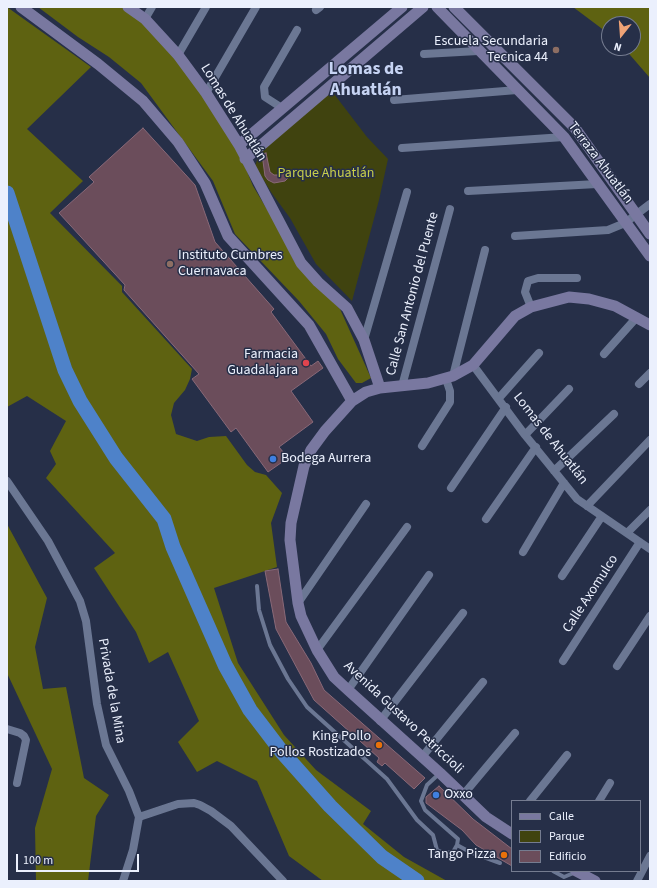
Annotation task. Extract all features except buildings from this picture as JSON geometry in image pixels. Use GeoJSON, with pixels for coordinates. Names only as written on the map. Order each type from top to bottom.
{"type":"FeatureCollection","features":[{"type":"Feature","properties":{"kind":"street"},"geometry":{"type":"LineString","coordinates":[[21,7],[98,64],[143,101],[178,142],[205,183],[228,236],[309,325],[352,401]]}},
{"type":"Feature","properties":{"kind":"street","name":"Lomas de Ahuatlán"},"geometry":{"type":"LineString","coordinates":[[128,7],[144,20],[178,54],[206,92],[239,145],[245,160],[301,263],[318,282],[347,308],[364,340],[380,388]]}},
{"type":"Feature","properties":{"kind":"street"},"geometry":{"type":"LineString","coordinates":[[144,20],[152,7]]}},
{"type":"Feature","properties":{"kind":"street"},"geometry":{"type":"LineString","coordinates":[[178,54],[206,7]]}},
{"type":"Feature","properties":{"kind":"street"},"geometry":{"type":"LineString","coordinates":[[206,92],[256,7]]}},
{"type":"Feature","properties":{"kind":"street"},"geometry":{"type":"LineString","coordinates":[[239,145],[402,7]]}},
{"type":"Feature","properties":{"kind":"street"},"geometry":{"type":"LineString","coordinates":[[245,160],[422,7]]}},
{"type":"Feature","properties":{"kind":"street","name":"Terraza Ahuatlán"},"geometry":{"type":"LineString","coordinates":[[437,7],[478,51],[564,137],[650,256]]}},
{"type":"Feature","properties":{"kind":"street","name":"Terraza Ahuatlán"},"geometry":{"type":"LineString","coordinates":[[454,7],[575,128],[650,234]]}},
{"type":"Feature","properties":{"kind":"street"},"geometry":{"type":"LineString","coordinates":[[282,108],[265,97],[263,92],[264,87],[297,30]]}},
{"type":"Feature","properties":{"kind":"street"},"geometry":{"type":"LineString","coordinates":[[424,54],[478,51]]}},
{"type":"Feature","properties":{"kind":"street"},"geometry":{"type":"LineString","coordinates":[[394,100],[517,90]]}},
{"type":"Feature","properties":{"kind":"street"},"geometry":{"type":"LineString","coordinates":[[402,148],[564,137]]}},
{"type":"Feature","properties":{"kind":"street"},"geometry":{"type":"LineString","coordinates":[[468,191],[597,184]]}},
{"type":"Feature","properties":{"kind":"street"},"geometry":{"type":"LineString","coordinates":[[364,340],[407,192]]}},
{"type":"Feature","properties":{"kind":"street"},"geometry":{"type":"LineString","coordinates":[[515,236],[603,232],[625,223],[650,204]]}},
{"type":"Feature","properties":{"kind":"street","name":"Calle San Antonio del Puente"},"geometry":{"type":"LineString","coordinates":[[402,386],[450,209]]}},
{"type":"Feature","properties":{"kind":"street"},"geometry":{"type":"LineString","coordinates":[[422,446],[450,402],[449,378],[485,250]]}},
{"type":"Feature","properties":{"kind":"street"},"geometry":{"type":"LineString","coordinates":[[531,307],[525,292],[528,281],[538,278],[577,278]]}},
{"type":"Feature","properties":{"kind":"street"},"geometry":{"type":"LineString","coordinates":[[473,365],[515,316],[531,307],[569,297],[589,299],[615,306],[650,325]]}},
{"type":"Feature","properties":{"kind":"street"},"geometry":{"type":"LineString","coordinates":[[604,354],[637,317]]}},
{"type":"Feature","properties":{"kind":"street"},"geometry":{"type":"LineString","coordinates":[[499,398],[539,352]]}},
{"type":"Feature","properties":{"kind":"street","name":"Avenida Gustavo Petriccioli"},"geometry":{"type":"LineString","coordinates":[[473,365],[449,378],[380,388],[366,392],[352,401],[325,431],[311,450],[304,466],[291,523],[290,540],[298,604],[301,616],[317,650],[334,677],[380,721],[440,773],[486,817],[510,830]]}},
{"type":"Feature","properties":{"kind":"street","name":"Lomas de Ahuatlán"},"geometry":{"type":"LineString","coordinates":[[473,365],[506,407],[525,435],[577,499],[628,532],[650,549]]}},
{"type":"Feature","properties":{"kind":"street"},"geometry":{"type":"LineString","coordinates":[[639,384],[650,372]]}},
{"type":"Feature","properties":{"kind":"street"},"geometry":{"type":"LineString","coordinates":[[525,435],[569,389]]}},
{"type":"Feature","properties":{"kind":"street"},"geometry":{"type":"LineString","coordinates":[[451,488],[506,407]]}},
{"type":"Feature","properties":{"kind":"street"},"geometry":{"type":"LineString","coordinates":[[554,471],[614,414]]}},
{"type":"Feature","properties":{"kind":"street"},"geometry":{"type":"LineString","coordinates":[[587,506],[650,440]]}},
{"type":"Feature","properties":{"kind":"street"},"geometry":{"type":"LineString","coordinates":[[486,519],[536,447]]}},
{"type":"Feature","properties":{"kind":"street","name":"Privada de la Mina"},"geometry":{"type":"LineString","coordinates":[[7,481],[48,541],[80,601],[86,621],[96,697],[106,745],[129,791],[139,817]]}},
{"type":"Feature","properties":{"kind":"street"},"geometry":{"type":"LineString","coordinates":[[523,552],[564,483]]}},
{"type":"Feature","properties":{"kind":"street"},"geometry":{"type":"LineString","coordinates":[[298,604],[366,504]]}},
{"type":"Feature","properties":{"kind":"street"},"geometry":{"type":"LineString","coordinates":[[628,532],[650,510]]}},
{"type":"Feature","properties":{"kind":"street"},"geometry":{"type":"LineString","coordinates":[[562,576],[602,516]]}},
{"type":"Feature","properties":{"kind":"street"},"geometry":{"type":"LineString","coordinates":[[317,650],[407,527]]}},
{"type":"Feature","properties":{"kind":"street","name":"Calle Axomulco"},"geometry":{"type":"LineString","coordinates":[[563,661],[640,542]]}},
{"type":"Feature","properties":{"kind":"street"},"geometry":{"type":"LineString","coordinates":[[348,690],[429,575]]}},
{"type":"Feature","properties":{"kind":"street"},"geometry":{"type":"LineString","coordinates":[[380,721],[463,613]]}},
{"type":"Feature","properties":{"kind":"street"},"geometry":{"type":"LineString","coordinates":[[617,666],[650,616]]}},
{"type":"Feature","properties":{"kind":"street"},"geometry":{"type":"LineString","coordinates":[[422,757],[483,682]]}},
{"type":"Feature","properties":{"kind":"street"},"geometry":{"type":"LineString","coordinates":[[7,729],[20,733],[24,736],[25,746],[17,783]]}},
{"type":"Feature","properties":{"kind":"street"},"geometry":{"type":"LineString","coordinates":[[463,795],[515,733]]}},
{"type":"Feature","properties":{"kind":"street"},"geometry":{"type":"LineString","coordinates":[[531,800],[567,755]]}},
{"type":"Feature","properties":{"kind":"street"},"geometry":{"type":"LineString","coordinates":[[600,800],[610,783]]}},
{"type":"Feature","properties":{"kind":"street"},"geometry":{"type":"LineString","coordinates":[[123,881],[133,850],[139,817],[178,804],[194,803],[211,811],[231,826],[283,881]]}},
{"type":"Feature","properties":{"kind":"street"},"geometry":{"type":"LineString","coordinates":[[637,881],[650,856]]}},
{"type":"Feature","properties":{"kind":"street"},"geometry":{"type":"LineString","coordinates":[[578,872],[595,881]]}},
{"type":"Feature","properties":{"kind":"lane"},"geometry":{"type":"LineString","coordinates":[[257,586],[259,610],[270,645],[288,679],[306,707],[387,779],[416,820],[433,835],[437,850],[444,853],[453,852],[458,845],[458,839],[425,810],[421,802],[428,785],[440,773]]}},
{"type":"Feature","properties":{"kind":"lane"},"geometry":{"type":"LineString","coordinates":[[458,845],[470,852],[500,863]]}},
{"type":"Feature","properties":{"kind":"lane"},"geometry":{"type":"LineString","coordinates":[[555,872],[564,877],[574,872]]}},
{"type":"Feature","properties":{"kind":"green space","name":"Parque Ahuatlán"},"geometry":{"type":"Polygon","coordinates":[[[331,90],[367,137],[388,159],[379,200],[352,301],[316,264],[290,218],[271,192],[255,166],[259,155],[269,142],[331,90]]]}},
{"type":"Feature","properties":{"kind":"shaded area"},"geometry":{"type":"Polygon","coordinates":[[[7,7],[91,67],[27,129],[83,181],[50,213],[122,286],[122,292],[192,369],[190,379],[185,390],[174,403],[171,415],[176,434],[197,441],[209,437],[226,436],[247,465],[255,472],[266,475],[282,493],[271,523],[277,567],[214,588],[238,663],[284,735],[316,770],[371,811],[363,824],[404,857],[447,881],[323,881],[289,856],[257,781],[217,761],[197,772],[178,742],[199,721],[168,652],[149,663],[136,632],[94,568],[115,553],[46,478],[56,464],[50,451],[66,421],[27,396],[7,407],[7,7]]]}},
{"type":"Feature","properties":{"kind":"shaded area"},"geometry":{"type":"Polygon","coordinates":[[[38,7],[127,7],[177,58],[232,135],[253,186],[283,236],[294,261],[340,309],[371,378],[362,383],[356,383],[338,359],[326,334],[299,301],[235,234],[213,181],[141,83],[109,57],[78,37],[38,7]]]}},
{"type":"Feature","properties":{"kind":"shaded area"},"geometry":{"type":"Polygon","coordinates":[[[573,7],[650,7],[650,78],[631,56],[641,56],[641,16],[601,16],[601,28],[573,7]]]}},
{"type":"Feature","properties":{"kind":"shaded area"},"geometry":{"type":"Polygon","coordinates":[[[7,524],[47,598],[35,647],[43,689],[66,687],[84,778],[109,795],[96,816],[88,881],[36,881],[35,828],[52,769],[7,673],[7,524]]]}},
{"type":"Feature","properties":{"kind":"waterway"},"geometry":{"type":"LineString","coordinates":[[7,193],[65,370],[80,401],[116,458],[164,519],[173,547],[225,665],[250,710],[282,752],[330,806],[382,857],[417,881]]}},
{"type":"Feature","properties":{"kind":"place","name":"Escuela Secundaria Tecnica 44"},"geometry":{"type":"Point","coordinates":[556,50]}},
{"type":"Feature","properties":{"kind":"place","name":"Instituto Cumbres Cuernavaca"},"geometry":{"type":"Point","coordinates":[170,264]}},
{"type":"Feature","properties":{"kind":"place","name":"Farmacia Guadalajara"},"geometry":{"type":"Point","coordinates":[306,363]}},
{"type":"Feature","properties":{"kind":"place","name":"Bodega Aurrera"},"geometry":{"type":"Point","coordinates":[273,459]}},
{"type":"Feature","properties":{"kind":"place","name":"King Pollo Pollos Rostizados"},"geometry":{"type":"Point","coordinates":[379,745]}},
{"type":"Feature","properties":{"kind":"place","name":"Oxxo"},"geometry":{"type":"Point","coordinates":[436,795]}},
{"type":"Feature","properties":{"kind":"place","name":"Tango Pizza"},"geometry":{"type":"Point","coordinates":[504,855]}},
{"type":"Feature","properties":{"kind":"district","name":"Lomas de Ahuatlán"},"geometry":{"type":"Point","coordinates":[366,80]}}]}
